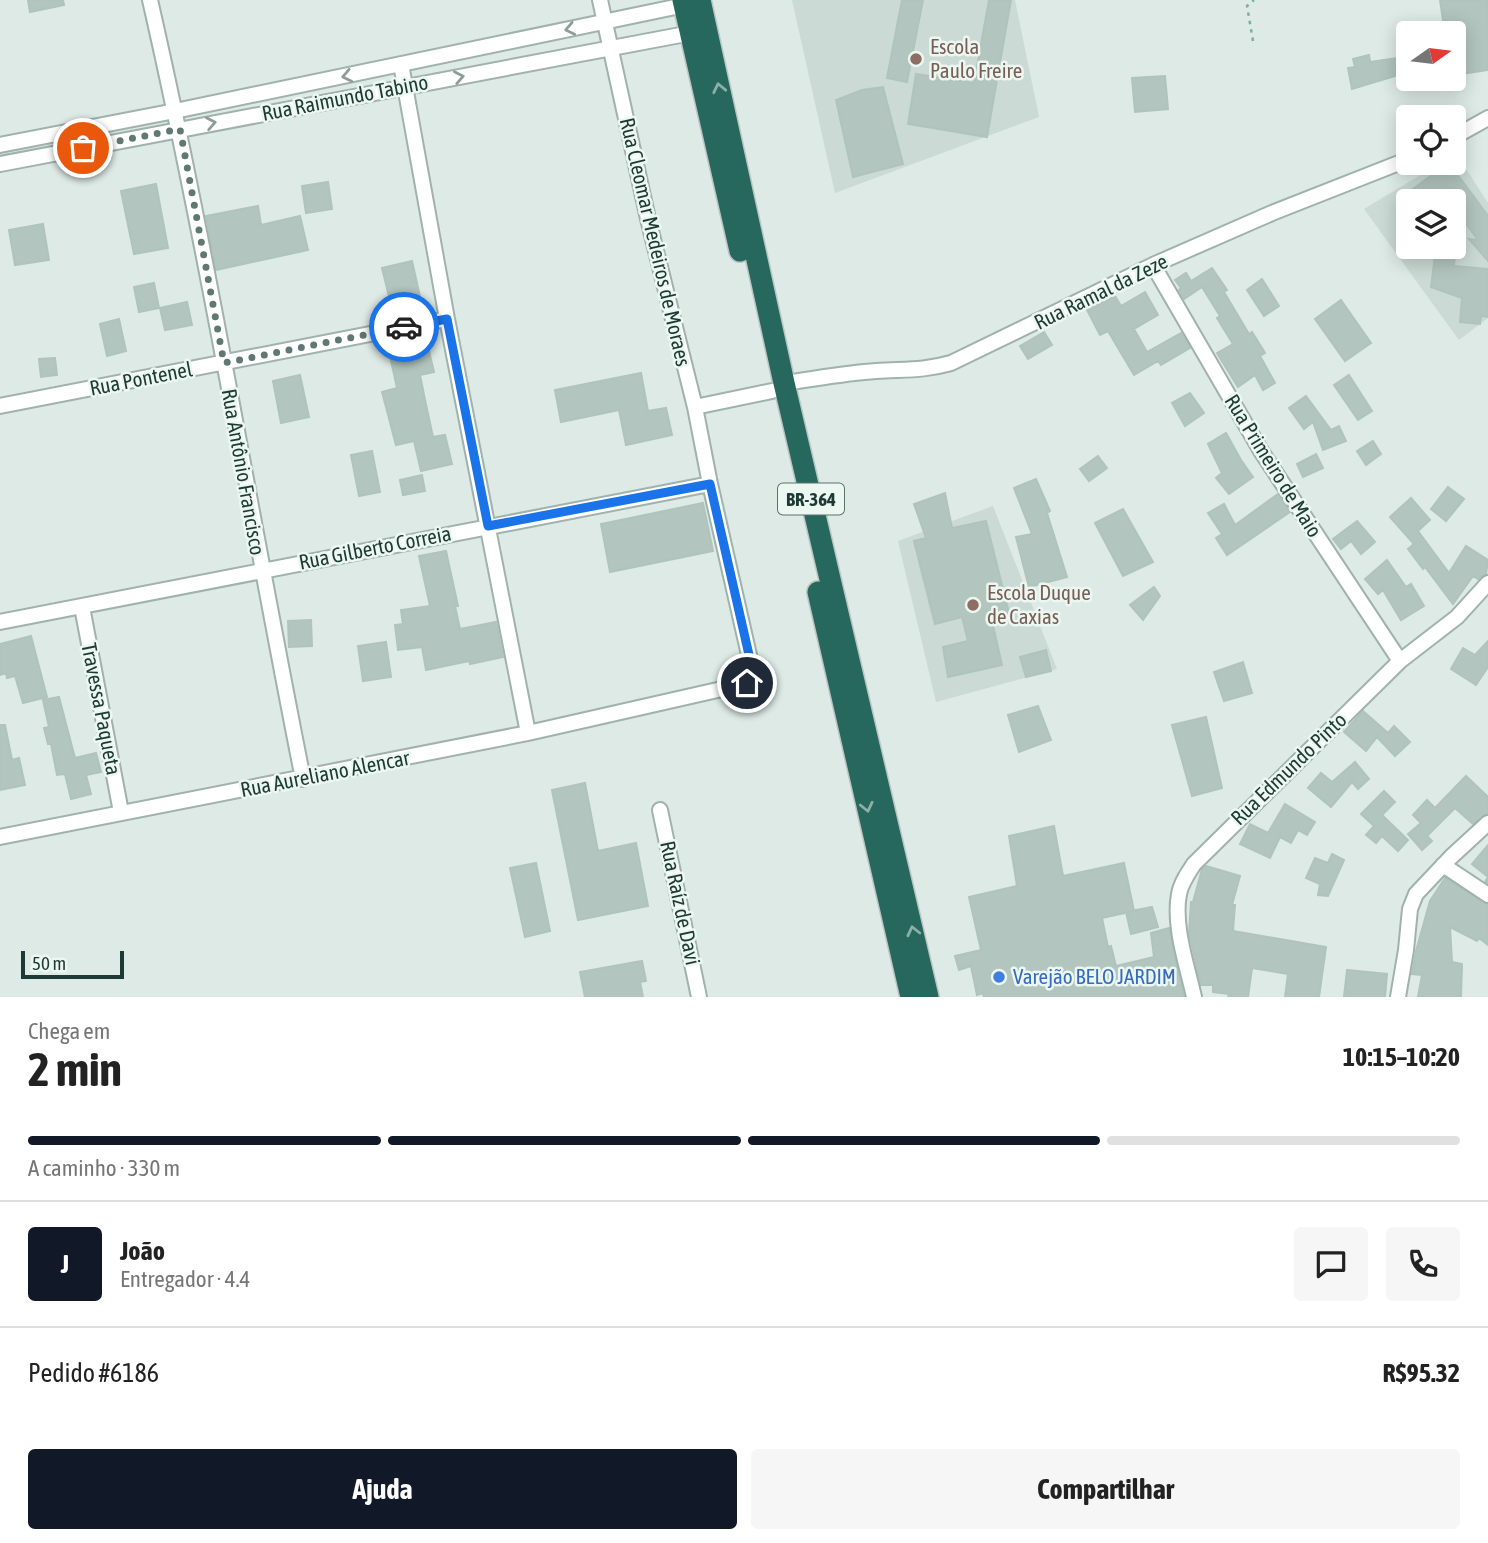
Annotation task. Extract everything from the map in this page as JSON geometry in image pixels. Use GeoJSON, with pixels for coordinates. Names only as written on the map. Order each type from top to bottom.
{"type":"FeatureCollection","features":[{"type":"Feature","properties":{"kind":"highway","name":"BR-364"},"geometry":{"type":"LineString","coordinates":[[695,2],[691,33],[928,997]]}},
{"type":"Feature","properties":{"kind":"highway","name":"BR-364"},"geometry":{"type":"LineString","coordinates":[[695,2],[911,997]]}},
{"type":"Feature","properties":{"kind":"street","name":"Rua Antônio Francisco"},"geometry":{"type":"LineString","coordinates":[[150,0],[180,129],[261,571],[303,779]]}},
{"type":"Feature","properties":{"kind":"street","name":"Rua Cleomar Medeiros de Moraes"},"geometry":{"type":"LineString","coordinates":[[600,0],[648,219],[695,407],[710,484]]}},
{"type":"Feature","properties":{"kind":"street","name":"Rua Raimundo Tabino"},"geometry":{"type":"LineString","coordinates":[[0,145],[695,2]]}},
{"type":"Feature","properties":{"kind":"street","name":"Rua Raimundo Tabino"},"geometry":{"type":"LineString","coordinates":[[0,164],[691,33]]}},
{"type":"Feature","properties":{"kind":"street"},"geometry":{"type":"LineString","coordinates":[[401,64],[506,631],[528,733]]}},
{"type":"Feature","properties":{"kind":"street"},"geometry":{"type":"LineString","coordinates":[[1466,130],[1488,118]]}},
{"type":"Feature","properties":{"kind":"street"},"geometry":{"type":"LineString","coordinates":[[31,139],[34,158]]}},
{"type":"Feature","properties":{"kind":"street","name":"Rua Ramal da Zeze"},"geometry":{"type":"LineString","coordinates":[[695,407],[778,387],[876,371],[914,370],[951,363],[1153,265],[1396,164]]}},
{"type":"Feature","properties":{"kind":"street","name":"Rua Primeiro de Maio"},"geometry":{"type":"LineString","coordinates":[[1153,265],[1261,451],[1401,661]]}},
{"type":"Feature","properties":{"kind":"street","name":"Rua Pontenel"},"geometry":{"type":"LineString","coordinates":[[0,406],[447,319]]}},
{"type":"Feature","properties":{"kind":"street","name":"Rua Gilberto Correia"},"geometry":{"type":"LineString","coordinates":[[0,622],[710,484]]}},
{"type":"Feature","properties":{"kind":"street","name":"Rua Aureliano Alencar"},"geometry":{"type":"LineString","coordinates":[[0,837],[528,733],[744,684],[751,679],[752,668],[710,484]]}},
{"type":"Feature","properties":{"kind":"street","name":"Rua Edmundo Pinto"},"geometry":{"type":"LineString","coordinates":[[1194,997],[1181,938],[1179,894],[1185,877],[1212,845],[1401,661],[1457,617],[1488,583]]}},
{"type":"Feature","properties":{"kind":"street","name":"Travessa Paqueta"},"geometry":{"type":"LineString","coordinates":[[82,607],[121,812]]}},
{"type":"Feature","properties":{"kind":"street","name":"Rua Raíz de Davi"},"geometry":{"type":"LineString","coordinates":[[660,810],[699,997]]}},
{"type":"Feature","properties":{"kind":"street"},"geometry":{"type":"LineString","coordinates":[[1398,997],[1411,904],[1422,887],[1488,823]]}},
{"type":"Feature","properties":{"kind":"street"},"geometry":{"type":"LineString","coordinates":[[1443,865],[1488,895]]}},
{"type":"Feature","properties":{"kind":"path"},"geometry":{"type":"LineString","coordinates":[[1253,41],[1247,6],[1254,0]]}},
{"type":"Feature","properties":{"kind":"shaded area","name":"Escola Paulo Freire"},"geometry":{"type":"Polygon","coordinates":[[[792,0],[1015,0],[1039,117],[835,193],[792,0]]]}},
{"type":"Feature","properties":{"kind":"shaded area"},"geometry":{"type":"Polygon","coordinates":[[[1466,169],[1488,203],[1488,318],[1459,340],[1400,259],[1466,259],[1466,189],[1397,189],[1420,175],[1466,175],[1466,169]]]}},
{"type":"Feature","properties":{"kind":"shaded area"},"geometry":{"type":"Polygon","coordinates":[[[1396,190],[1396,253],[1364,209],[1396,190]]]}},
{"type":"Feature","properties":{"kind":"shaded area","name":"Escola Duque de Caxias"},"geometry":{"type":"Polygon","coordinates":[[[993,506],[1057,669],[936,702],[898,541],[993,506]]]}},
{"type":"Feature","properties":{"kind":"building"},"geometry":{"type":"Polygon","coordinates":[[[28,0],[63,0],[64,5],[30,12],[28,0]]]}},
{"type":"Feature","properties":{"kind":"building"},"geometry":{"type":"Polygon","coordinates":[[[902,0],[923,0],[907,82],[887,78],[902,0]]]}},
{"type":"Feature","properties":{"kind":"building"},"geometry":{"type":"Polygon","coordinates":[[[989,0],[1011,0],[987,137],[908,124],[916,74],[974,83],[989,0]]]}},
{"type":"Feature","properties":{"kind":"building"},"geometry":{"type":"Polygon","coordinates":[[[1440,0],[1488,0],[1488,70],[1466,73],[1466,21],[1443,21],[1440,0]]]}},
{"type":"Feature","properties":{"kind":"building"},"geometry":{"type":"Polygon","coordinates":[[[1369,55],[1370,62],[1396,58],[1396,76],[1352,89],[1348,68],[1355,67],[1353,59],[1369,55]]]}},
{"type":"Feature","properties":{"kind":"building"},"geometry":{"type":"Polygon","coordinates":[[[1165,76],[1168,109],[1135,112],[1132,78],[1165,76]]]}},
{"type":"Feature","properties":{"kind":"building"},"geometry":{"type":"Polygon","coordinates":[[[883,87],[903,164],[853,177],[836,100],[862,90],[883,87]]]}},
{"type":"Feature","properties":{"kind":"building"},"geometry":{"type":"Polygon","coordinates":[[[1432,175],[1458,175],[1488,216],[1488,261],[1469,239],[1478,240],[1466,224],[1466,189],[1413,189],[1432,175]]]}},
{"type":"Feature","properties":{"kind":"building"},"geometry":{"type":"Polygon","coordinates":[[[328,182],[332,209],[306,213],[302,186],[328,182]]]}},
{"type":"Feature","properties":{"kind":"building"},"geometry":{"type":"Polygon","coordinates":[[[156,184],[168,248],[134,254],[121,191],[156,184]]]}},
{"type":"Feature","properties":{"kind":"building"},"geometry":{"type":"Polygon","coordinates":[[[258,206],[261,225],[300,216],[308,250],[216,270],[206,216],[258,206]]]}},
{"type":"Feature","properties":{"kind":"building"},"geometry":{"type":"Polygon","coordinates":[[[43,224],[49,260],[15,265],[9,230],[43,224]]]}},
{"type":"Feature","properties":{"kind":"building"},"geometry":{"type":"Polygon","coordinates":[[[1434,259],[1455,259],[1454,266],[1488,269],[1488,317],[1481,316],[1480,324],[1460,322],[1462,298],[1431,287],[1434,259]]]}},
{"type":"Feature","properties":{"kind":"building"},"geometry":{"type":"Polygon","coordinates":[[[412,261],[423,310],[394,317],[382,268],[412,261]]]}},
{"type":"Feature","properties":{"kind":"building"},"geometry":{"type":"Polygon","coordinates":[[[1212,268],[1227,290],[1224,292],[1249,334],[1252,332],[1265,353],[1260,356],[1275,383],[1263,390],[1255,375],[1238,387],[1217,353],[1233,344],[1202,287],[1184,299],[1179,290],[1181,288],[1175,280],[1186,273],[1191,281],[1212,268]]]}},
{"type":"Feature","properties":{"kind":"building"},"geometry":{"type":"Polygon","coordinates":[[[1262,279],[1279,306],[1264,316],[1247,290],[1262,279]]]}},
{"type":"Feature","properties":{"kind":"building"},"geometry":{"type":"Polygon","coordinates":[[[154,283],[159,308],[139,312],[134,287],[154,283]]]}},
{"type":"Feature","properties":{"kind":"building"},"geometry":{"type":"Polygon","coordinates":[[[1145,292],[1158,315],[1134,329],[1147,352],[1181,333],[1190,348],[1161,365],[1158,361],[1134,375],[1108,331],[1100,335],[1087,310],[1115,296],[1121,306],[1145,292]]]}},
{"type":"Feature","properties":{"kind":"building"},"geometry":{"type":"Polygon","coordinates":[[[1341,300],[1371,343],[1345,361],[1315,319],[1341,300]]]}},
{"type":"Feature","properties":{"kind":"building"},"geometry":{"type":"Polygon","coordinates":[[[187,302],[192,325],[165,330],[160,308],[187,302]]]}},
{"type":"Feature","properties":{"kind":"building"},"geometry":{"type":"Polygon","coordinates":[[[119,319],[126,351],[107,356],[100,324],[119,319]]]}},
{"type":"Feature","properties":{"kind":"building"},"geometry":{"type":"Polygon","coordinates":[[[1044,332],[1052,345],[1028,359],[1020,346],[1044,332]]]}},
{"type":"Feature","properties":{"kind":"building"},"geometry":{"type":"Polygon","coordinates":[[[428,347],[434,372],[420,375],[425,400],[433,437],[445,435],[452,464],[421,471],[414,441],[396,445],[382,392],[397,388],[390,356],[428,347]]]}},
{"type":"Feature","properties":{"kind":"building"},"geometry":{"type":"Polygon","coordinates":[[[55,358],[57,375],[41,377],[39,359],[55,358]]]}},
{"type":"Feature","properties":{"kind":"building"},"geometry":{"type":"Polygon","coordinates":[[[641,373],[648,411],[666,408],[672,435],[626,445],[619,410],[561,422],[555,390],[641,373]]]}},
{"type":"Feature","properties":{"kind":"building"},"geometry":{"type":"Polygon","coordinates":[[[300,375],[309,417],[281,423],[273,381],[300,375]]]}},
{"type":"Feature","properties":{"kind":"building"},"geometry":{"type":"Polygon","coordinates":[[[1349,375],[1372,411],[1358,420],[1334,385],[1349,375]]]}},
{"type":"Feature","properties":{"kind":"building"},"geometry":{"type":"Polygon","coordinates":[[[1190,393],[1204,413],[1185,426],[1172,403],[1190,393]]]}},
{"type":"Feature","properties":{"kind":"building"},"geometry":{"type":"Polygon","coordinates":[[[1306,396],[1331,430],[1339,426],[1346,441],[1323,450],[1313,422],[1304,429],[1289,408],[1306,396]]]}},
{"type":"Feature","properties":{"kind":"building"},"geometry":{"type":"Polygon","coordinates":[[[1226,433],[1253,477],[1229,494],[1216,478],[1222,473],[1208,444],[1226,433]]]}},
{"type":"Feature","properties":{"kind":"building"},"geometry":{"type":"Polygon","coordinates":[[[1373,441],[1381,454],[1366,465],[1357,451],[1373,441]]]}},
{"type":"Feature","properties":{"kind":"building"},"geometry":{"type":"Polygon","coordinates":[[[372,451],[380,492],[359,496],[351,455],[372,451]]]}},
{"type":"Feature","properties":{"kind":"building"},"geometry":{"type":"Polygon","coordinates":[[[1316,454],[1323,468],[1303,477],[1297,464],[1316,454]]]}},
{"type":"Feature","properties":{"kind":"building"},"geometry":{"type":"Polygon","coordinates":[[[1098,456],[1107,468],[1089,481],[1080,469],[1098,456]]]}},
{"type":"Feature","properties":{"kind":"building"},"geometry":{"type":"Polygon","coordinates":[[[422,475],[425,491],[403,495],[400,480],[422,475]]]}},
{"type":"Feature","properties":{"kind":"building"},"geometry":{"type":"Polygon","coordinates":[[[1036,479],[1050,511],[1047,513],[1067,577],[1029,587],[1016,537],[1032,534],[1014,488],[1036,479]]]}},
{"type":"Feature","properties":{"kind":"building"},"geometry":{"type":"Polygon","coordinates":[[[1448,487],[1464,499],[1446,521],[1431,509],[1448,487]]]}},
{"type":"Feature","properties":{"kind":"building"},"geometry":{"type":"Polygon","coordinates":[[[945,493],[952,528],[986,521],[1009,613],[991,617],[1002,665],[948,677],[943,647],[968,641],[962,617],[935,624],[914,541],[926,538],[914,504],[945,493]]]}},
{"type":"Feature","properties":{"kind":"building"},"geometry":{"type":"Polygon","coordinates":[[[1278,494],[1290,512],[1227,555],[1216,538],[1222,534],[1208,513],[1224,504],[1235,525],[1278,494]]]}},
{"type":"Feature","properties":{"kind":"building"},"geometry":{"type":"Polygon","coordinates":[[[1411,498],[1430,520],[1418,531],[1449,573],[1466,546],[1488,560],[1486,574],[1478,579],[1473,576],[1453,604],[1408,549],[1414,544],[1390,517],[1411,498]]]}},
{"type":"Feature","properties":{"kind":"building"},"geometry":{"type":"Polygon","coordinates":[[[703,503],[713,551],[610,572],[601,524],[703,503]]]}},
{"type":"Feature","properties":{"kind":"building"},"geometry":{"type":"Polygon","coordinates":[[[1123,509],[1153,562],[1123,576],[1095,523],[1123,509]]]}},
{"type":"Feature","properties":{"kind":"building"},"geometry":{"type":"Polygon","coordinates":[[[1357,521],[1375,542],[1361,554],[1351,541],[1341,549],[1333,539],[1357,521]]]}},
{"type":"Feature","properties":{"kind":"building"},"geometry":{"type":"Polygon","coordinates":[[[446,551],[460,629],[496,622],[503,657],[426,670],[422,647],[398,650],[395,625],[403,624],[401,610],[430,606],[419,556],[446,551]]]}},
{"type":"Feature","properties":{"kind":"building"},"geometry":{"type":"Polygon","coordinates":[[[1387,560],[1406,587],[1411,584],[1424,606],[1401,620],[1383,590],[1378,594],[1365,579],[1387,560]]]}},
{"type":"Feature","properties":{"kind":"building"},"geometry":{"type":"Polygon","coordinates":[[[1154,587],[1160,596],[1143,620],[1130,605],[1154,587]]]}},
{"type":"Feature","properties":{"kind":"building"},"geometry":{"type":"Polygon","coordinates":[[[311,620],[312,646],[289,647],[288,621],[311,620]]]}},
{"type":"Feature","properties":{"kind":"building"},"geometry":{"type":"Polygon","coordinates":[[[31,636],[47,697],[23,703],[15,676],[7,678],[6,673],[0,675],[0,644],[31,636]]]}},
{"type":"Feature","properties":{"kind":"building"},"geometry":{"type":"Polygon","coordinates":[[[1488,641],[1488,667],[1476,685],[1451,669],[1463,648],[1475,655],[1488,641]]]}},
{"type":"Feature","properties":{"kind":"building"},"geometry":{"type":"Polygon","coordinates":[[[386,642],[391,677],[363,681],[358,646],[386,642]]]}},
{"type":"Feature","properties":{"kind":"building"},"geometry":{"type":"Polygon","coordinates":[[[1046,650],[1051,671],[1026,677],[1020,657],[1046,650]]]}},
{"type":"Feature","properties":{"kind":"building"},"geometry":{"type":"Polygon","coordinates":[[[1243,662],[1252,693],[1224,701],[1214,672],[1243,662]]]}},
{"type":"Feature","properties":{"kind":"building"},"geometry":{"type":"Polygon","coordinates":[[[59,697],[75,758],[96,753],[101,772],[86,775],[91,794],[71,799],[65,774],[57,775],[51,744],[48,744],[44,728],[49,727],[43,700],[59,697]]]}},
{"type":"Feature","properties":{"kind":"building"},"geometry":{"type":"Polygon","coordinates":[[[1038,706],[1051,740],[1019,752],[1008,715],[1038,706]]]}},
{"type":"Feature","properties":{"kind":"building"},"geometry":{"type":"Polygon","coordinates":[[[1363,711],[1388,733],[1394,726],[1410,742],[1395,756],[1377,737],[1366,751],[1344,732],[1363,711]]]}},
{"type":"Feature","properties":{"kind":"building"},"geometry":{"type":"Polygon","coordinates":[[[1206,717],[1222,788],[1192,796],[1172,725],[1206,717]]]}},
{"type":"Feature","properties":{"kind":"building"},"geometry":{"type":"Polygon","coordinates":[[[0,725],[5,725],[12,760],[19,758],[25,785],[0,790],[0,725]]]}},
{"type":"Feature","properties":{"kind":"building"},"geometry":{"type":"Polygon","coordinates":[[[1355,762],[1369,779],[1358,789],[1352,782],[1331,807],[1308,788],[1321,773],[1332,782],[1355,762]]]}},
{"type":"Feature","properties":{"kind":"building"},"geometry":{"type":"Polygon","coordinates":[[[1466,776],[1488,797],[1488,813],[1473,824],[1455,808],[1427,836],[1432,841],[1422,850],[1408,834],[1421,823],[1413,815],[1427,800],[1435,808],[1466,776]]]}},
{"type":"Feature","properties":{"kind":"building"},"geometry":{"type":"Polygon","coordinates":[[[585,783],[598,851],[636,843],[648,906],[578,920],[552,790],[585,783]]]}},
{"type":"Feature","properties":{"kind":"building"},"geometry":{"type":"Polygon","coordinates":[[[1384,791],[1395,802],[1382,815],[1408,840],[1398,851],[1382,836],[1376,843],[1366,835],[1374,826],[1361,814],[1384,791]]]}},
{"type":"Feature","properties":{"kind":"building"},"geometry":{"type":"Polygon","coordinates":[[[1285,804],[1315,822],[1307,835],[1298,830],[1291,843],[1280,837],[1270,858],[1240,844],[1250,824],[1268,833],[1285,804]]]}},
{"type":"Feature","properties":{"kind":"building"},"geometry":{"type":"Polygon","coordinates":[[[1054,826],[1063,876],[1124,863],[1134,911],[1102,918],[1108,947],[1111,946],[1116,966],[1154,957],[1151,933],[1169,928],[1184,997],[977,995],[971,966],[959,970],[955,956],[981,950],[969,897],[1017,886],[1009,836],[1054,826]]]}},
{"type":"Feature","properties":{"kind":"building"},"geometry":{"type":"Polygon","coordinates":[[[1488,845],[1488,877],[1472,864],[1488,845]]]}},
{"type":"Feature","properties":{"kind":"building"},"geometry":{"type":"Polygon","coordinates":[[[1332,854],[1344,860],[1328,896],[1318,895],[1320,884],[1306,878],[1315,858],[1328,863],[1332,854]]]}},
{"type":"Feature","properties":{"kind":"building"},"geometry":{"type":"Polygon","coordinates":[[[536,863],[550,931],[525,937],[510,868],[536,863]]]}},
{"type":"Feature","properties":{"kind":"building"},"geometry":{"type":"Polygon","coordinates":[[[1206,866],[1240,876],[1232,905],[1235,905],[1233,931],[1326,947],[1319,997],[1285,997],[1288,974],[1252,968],[1248,997],[1228,997],[1229,994],[1213,992],[1213,985],[1201,985],[1189,933],[1191,902],[1202,869],[1206,866]]]}},
{"type":"Feature","properties":{"kind":"building"},"geometry":{"type":"Polygon","coordinates":[[[1445,878],[1488,905],[1488,945],[1479,938],[1477,941],[1450,927],[1452,962],[1462,964],[1461,997],[1418,997],[1422,975],[1412,974],[1416,951],[1430,901],[1445,878]]]}},
{"type":"Feature","properties":{"kind":"building"},"geometry":{"type":"Polygon","coordinates":[[[1152,907],[1158,927],[1131,934],[1126,912],[1152,907]]]}},
{"type":"Feature","properties":{"kind":"building"},"geometry":{"type":"Polygon","coordinates":[[[642,961],[646,981],[640,982],[643,997],[585,997],[580,972],[642,961]]]}},
{"type":"Feature","properties":{"kind":"building"},"geometry":{"type":"Polygon","coordinates":[[[1347,970],[1387,974],[1385,997],[1344,997],[1347,970]]]}},
{"type":"Feature","properties":{"kind":"way so far"},"geometry":{"type":"LineString","coordinates":[[83,148],[180,129],[224,363],[404,327]]}},
{"type":"Feature","properties":{"kind":"place","name":"Escola Paulo Freire"},"geometry":{"type":"Point","coordinates":[916,59]}},
{"type":"Feature","properties":{"kind":"place","name":"Escola Duque de Caxias"},"geometry":{"type":"Point","coordinates":[973,605]}},
{"type":"Feature","properties":{"kind":"place","name":"Varejão BELO JARDIM"},"geometry":{"type":"Point","coordinates":[999,977]}},
{"type":"Feature","properties":{"kind":"route"},"geometry":{"type":"LineString","coordinates":[[404,327],[447,319],[488,526],[710,484],[753,672],[747,683]]}}]}
